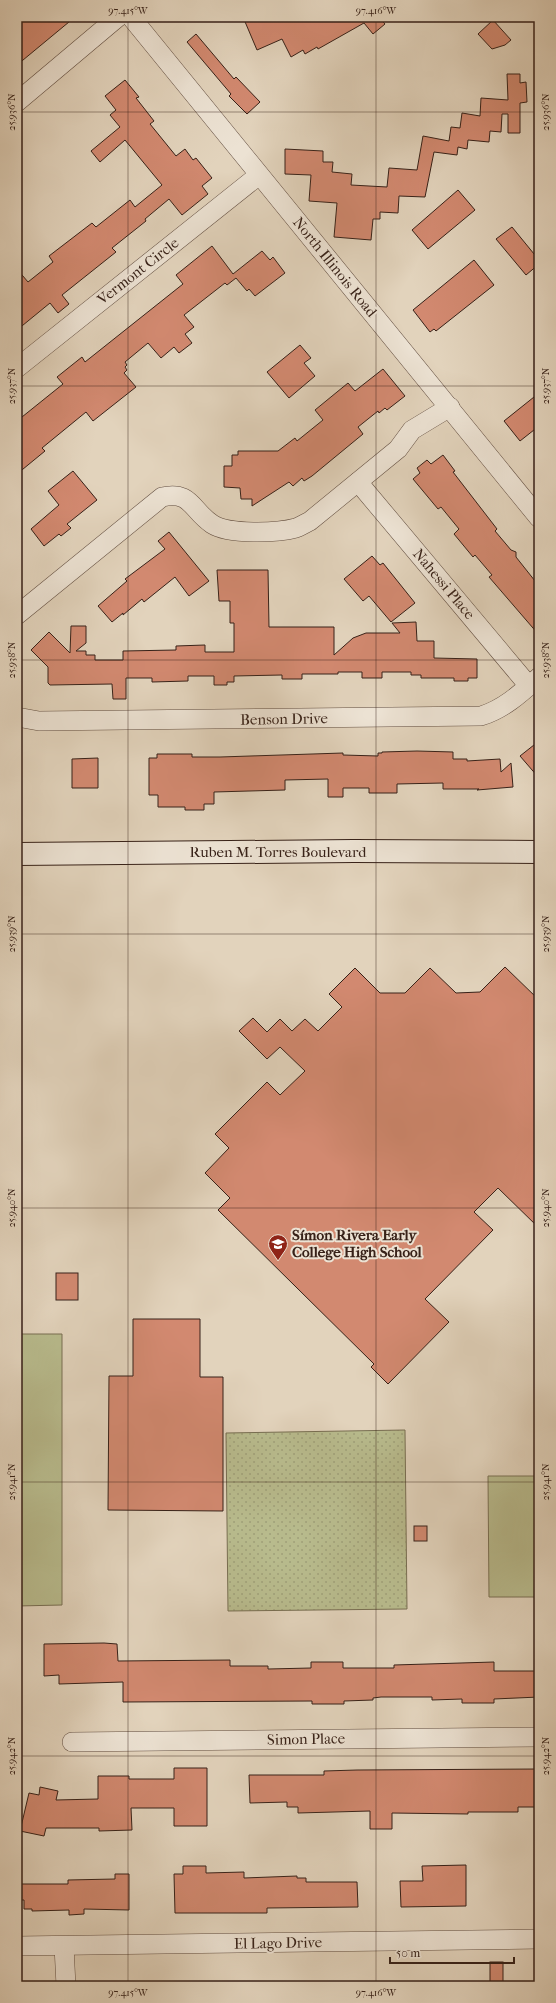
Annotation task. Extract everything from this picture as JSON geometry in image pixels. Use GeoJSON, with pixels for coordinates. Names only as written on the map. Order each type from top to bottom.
{"type":"FeatureCollection","features":[{"type":"Feature","properties":{"kind":"main road","name":"Ruben M. Torres Boulevard"},"geometry":{"type":"LineString","coordinates":[[17,854],[354,851],[539,852]]}},
{"type":"Feature","properties":{"kind":"street"},"geometry":{"type":"LineString","coordinates":[[17,102],[118,17]]}},
{"type":"Feature","properties":{"kind":"street","name":"North Illinois Road"},"geometry":{"type":"LineString","coordinates":[[131,17],[539,518]]}},
{"type":"Feature","properties":{"kind":"street","name":"Vermont Circle"},"geometry":{"type":"LineString","coordinates":[[17,368],[259,175]]}},
{"type":"Feature","properties":{"kind":"street"},"geometry":{"type":"LineString","coordinates":[[17,615],[162,497],[173,494],[184,498],[212,524],[224,529],[272,531],[297,528],[310,521],[398,449],[412,430],[450,407]]}},
{"type":"Feature","properties":{"kind":"street","name":"Nahessi Place"},"geometry":{"type":"LineString","coordinates":[[358,482],[534,682]]}},
{"type":"Feature","properties":{"kind":"street","name":"Benson Drive"},"geometry":{"type":"LineString","coordinates":[[17,717],[22,719],[47,721],[481,716],[506,706],[534,682]]}},
{"type":"Feature","properties":{"kind":"street","name":"Simon Place"},"geometry":{"type":"LineString","coordinates":[[72,1742],[539,1737]]}},
{"type":"Feature","properties":{"kind":"street","name":"El Lago Drive"},"geometry":{"type":"LineString","coordinates":[[17,1946],[539,1939]]}},
{"type":"Feature","properties":{"kind":"street"},"geometry":{"type":"LineString","coordinates":[[64,1946],[66,1986]]}},
{"type":"Feature","properties":{"kind":"green space"},"geometry":{"type":"Polygon","coordinates":[[[17,1334],[62,1334],[62,1605],[17,1606],[17,1334]]]}},
{"type":"Feature","properties":{"kind":"green space"},"geometry":{"type":"Polygon","coordinates":[[[405,1430],[407,1609],[228,1611],[226,1433],[405,1430]]]}},
{"type":"Feature","properties":{"kind":"green space"},"geometry":{"type":"Polygon","coordinates":[[[488,1476],[539,1476],[539,1597],[489,1597],[488,1476]]]}},
{"type":"Feature","properties":{"kind":"building"},"geometry":{"type":"Polygon","coordinates":[[[17,17],[75,17],[17,65],[17,17]]]}},
{"type":"Feature","properties":{"kind":"building"},"geometry":{"type":"Polygon","coordinates":[[[243,17],[379,17],[385,24],[373,34],[364,23],[318,49],[317,47],[305,54],[303,50],[291,57],[282,39],[257,50],[243,17]]]}},
{"type":"Feature","properties":{"kind":"building"},"geometry":{"type":"Polygon","coordinates":[[[493,20],[511,40],[505,45],[492,49],[478,34],[493,20]]]}},
{"type":"Feature","properties":{"kind":"building"},"geometry":{"type":"Polygon","coordinates":[[[196,34],[234,79],[236,77],[260,102],[247,114],[229,96],[231,94],[187,42],[196,34]]]}},
{"type":"Feature","properties":{"kind":"building"},"geometry":{"type":"Polygon","coordinates":[[[507,74],[520,74],[520,83],[526,82],[527,102],[520,103],[520,133],[508,133],[508,114],[502,114],[501,132],[490,131],[489,142],[468,140],[467,149],[458,147],[457,155],[434,152],[425,197],[399,196],[398,213],[380,212],[380,219],[373,219],[371,240],[334,237],[337,203],[309,201],[311,175],[285,174],[285,149],[323,151],[323,162],[333,162],[332,172],[352,174],[351,185],[387,187],[389,168],[417,170],[423,136],[449,141],[451,127],[460,128],[462,113],[480,116],[481,98],[508,100],[507,74]]]}},
{"type":"Feature","properties":{"kind":"building"},"geometry":{"type":"Polygon","coordinates":[[[125,80],[139,97],[136,98],[154,121],[150,124],[176,156],[185,149],[193,160],[196,158],[212,178],[202,186],[208,194],[182,215],[169,199],[145,219],[146,221],[112,248],[116,252],[62,295],[69,304],[58,313],[50,303],[17,330],[17,269],[28,282],[53,262],[49,256],[92,223],[96,227],[130,200],[135,207],[162,185],[125,140],[100,162],[91,151],[120,127],[110,115],[116,110],[105,96],[125,80]]]}},
{"type":"Feature","properties":{"kind":"building"},"geometry":{"type":"Polygon","coordinates":[[[458,190],[475,210],[428,249],[412,230],[458,190]]]}},
{"type":"Feature","properties":{"kind":"building"},"geometry":{"type":"Polygon","coordinates":[[[512,227],[539,260],[539,264],[526,275],[496,239],[512,227]]]}},
{"type":"Feature","properties":{"kind":"building"},"geometry":{"type":"Polygon","coordinates":[[[212,246],[233,274],[262,251],[270,260],[273,257],[285,273],[255,296],[249,289],[247,291],[236,278],[227,285],[225,283],[184,315],[194,327],[185,334],[192,343],[179,353],[174,347],[161,358],[148,343],[125,362],[127,365],[125,367],[127,370],[124,373],[136,387],[93,421],[86,412],[42,448],[45,451],[17,474],[17,421],[63,384],[57,377],[82,357],[85,362],[183,284],[176,275],[212,246]]]}},
{"type":"Feature","properties":{"kind":"building"},"geometry":{"type":"Polygon","coordinates":[[[474,260],[494,285],[436,331],[434,329],[430,332],[413,310],[474,260]]]}},
{"type":"Feature","properties":{"kind":"building"},"geometry":{"type":"Polygon","coordinates":[[[300,345],[311,358],[304,363],[315,376],[289,398],[267,372],[300,345]]]}},
{"type":"Feature","properties":{"kind":"building"},"geometry":{"type":"Polygon","coordinates":[[[383,369],[405,396],[387,410],[385,408],[379,413],[378,411],[358,427],[363,434],[312,476],[304,481],[302,478],[293,486],[289,482],[252,506],[252,499],[241,499],[240,488],[224,487],[224,466],[232,466],[232,455],[238,455],[238,451],[278,451],[295,438],[297,441],[323,420],[315,410],[348,383],[355,391],[383,369]]]}},
{"type":"Feature","properties":{"kind":"building"},"geometry":{"type":"Polygon","coordinates":[[[539,393],[539,426],[520,441],[504,421],[539,393]]]}},
{"type":"Feature","properties":{"kind":"building"},"geometry":{"type":"Polygon","coordinates":[[[443,455],[455,471],[453,472],[497,529],[495,531],[511,550],[516,552],[516,557],[539,586],[539,635],[489,577],[492,575],[475,555],[473,557],[454,534],[459,529],[441,507],[438,509],[413,479],[420,473],[417,468],[427,460],[431,464],[443,455]]]}},
{"type":"Feature","properties":{"kind":"building"},"geometry":{"type":"Polygon","coordinates":[[[73,471],[97,500],[67,524],[71,528],[61,536],[59,534],[44,546],[31,529],[59,505],[48,491],[73,471]]]}},
{"type":"Feature","properties":{"kind":"building"},"geometry":{"type":"Polygon","coordinates":[[[169,532],[209,581],[189,596],[175,577],[144,602],[142,599],[112,622],[98,606],[127,581],[125,579],[165,549],[158,541],[169,532]]]}},
{"type":"Feature","properties":{"kind":"building"},"geometry":{"type":"Polygon","coordinates":[[[372,556],[380,565],[383,563],[415,603],[391,622],[369,596],[363,601],[344,579],[372,556]]]}},
{"type":"Feature","properties":{"kind":"building"},"geometry":{"type":"Polygon","coordinates":[[[217,570],[268,570],[269,627],[334,627],[334,655],[353,638],[366,633],[400,633],[392,623],[416,622],[417,641],[434,641],[434,658],[477,659],[477,678],[468,678],[468,681],[454,681],[454,678],[421,678],[421,675],[411,675],[411,672],[382,672],[382,678],[362,678],[362,672],[338,672],[338,674],[302,674],[302,679],[282,679],[282,675],[234,676],[234,682],[227,682],[227,685],[214,685],[214,676],[188,676],[188,681],[152,682],[152,678],[126,678],[126,699],[113,699],[112,684],[50,685],[48,683],[48,667],[31,650],[49,632],[70,653],[71,626],[86,626],[86,643],[76,651],[86,651],[86,655],[95,655],[95,660],[123,660],[123,651],[176,650],[176,646],[205,645],[205,652],[234,652],[234,623],[230,623],[230,601],[219,601],[217,570]]]}},
{"type":"Feature","properties":{"kind":"building"},"geometry":{"type":"Polygon","coordinates":[[[539,741],[539,778],[520,756],[539,741]]]}},
{"type":"Feature","properties":{"kind":"building"},"geometry":{"type":"Polygon","coordinates":[[[382,752],[453,752],[453,759],[467,759],[467,761],[500,759],[501,772],[511,763],[513,787],[477,790],[479,789],[443,789],[443,783],[397,784],[397,793],[369,793],[369,788],[343,788],[343,797],[328,797],[328,779],[285,780],[285,790],[214,792],[214,804],[204,804],[204,810],[185,810],[185,807],[158,807],[158,795],[149,795],[149,758],[157,758],[157,754],[192,754],[192,757],[220,757],[343,753],[343,755],[378,756],[378,753],[382,752]]]}},
{"type":"Feature","properties":{"kind":"building"},"geometry":{"type":"Polygon","coordinates":[[[98,758],[98,788],[72,788],[72,759],[98,758]]]}},
{"type":"Feature","properties":{"kind":"building"},"geometry":{"type":"Polygon","coordinates":[[[505,967],[539,1000],[539,1228],[498,1188],[474,1212],[493,1230],[425,1299],[449,1322],[388,1384],[371,1367],[374,1364],[218,1210],[230,1198],[205,1173],[229,1148],[215,1134],[267,1082],[280,1095],[305,1071],[280,1047],[267,1059],[239,1031],[253,1018],[267,1032],[280,1019],[292,1031],[305,1019],[318,1031],[342,1007],[329,994],[355,968],[380,993],[405,993],[430,968],[456,993],[480,992],[505,967]]]}},
{"type":"Feature","properties":{"kind":"building"},"geometry":{"type":"Polygon","coordinates":[[[56,1273],[78,1273],[78,1300],[56,1300],[56,1273]]]}},
{"type":"Feature","properties":{"kind":"building"},"geometry":{"type":"Polygon","coordinates":[[[133,1319],[200,1319],[200,1377],[223,1377],[223,1511],[108,1510],[109,1376],[133,1376],[133,1319]]]}},
{"type":"Feature","properties":{"kind":"building"},"geometry":{"type":"Polygon","coordinates":[[[414,1526],[427,1526],[427,1541],[414,1541],[414,1526]]]}},
{"type":"Feature","properties":{"kind":"building"},"geometry":{"type":"Polygon","coordinates":[[[44,1644],[117,1644],[118,1661],[230,1660],[230,1666],[268,1666],[268,1669],[311,1668],[311,1662],[343,1662],[343,1668],[394,1668],[394,1665],[494,1662],[494,1671],[539,1671],[539,1697],[494,1699],[494,1703],[462,1703],[462,1699],[432,1700],[432,1697],[381,1697],[373,1698],[373,1700],[344,1701],[344,1704],[312,1704],[312,1701],[123,1702],[123,1682],[59,1684],[59,1675],[44,1676],[44,1644]]]}},
{"type":"Feature","properties":{"kind":"building"},"geometry":{"type":"Polygon","coordinates":[[[174,1768],[207,1768],[207,1826],[174,1826],[174,1808],[131,1808],[132,1830],[99,1831],[99,1828],[46,1828],[44,1836],[20,1831],[29,1793],[39,1795],[40,1787],[58,1791],[56,1800],[98,1799],[98,1776],[129,1776],[129,1779],[174,1779],[174,1768]]]}},
{"type":"Feature","properties":{"kind":"building"},"geometry":{"type":"Polygon","coordinates":[[[539,1769],[539,1807],[518,1807],[518,1812],[468,1812],[468,1814],[392,1813],[392,1829],[370,1829],[370,1811],[298,1813],[298,1807],[287,1807],[287,1802],[250,1803],[249,1775],[324,1775],[324,1771],[357,1770],[539,1769]]]}},
{"type":"Feature","properties":{"kind":"building"},"geometry":{"type":"Polygon","coordinates":[[[466,1865],[466,1906],[401,1907],[400,1881],[423,1881],[422,1866],[466,1865]]]}},
{"type":"Feature","properties":{"kind":"building"},"geometry":{"type":"Polygon","coordinates":[[[183,1866],[206,1866],[206,1873],[244,1872],[244,1878],[297,1876],[297,1878],[306,1878],[306,1882],[357,1882],[358,1907],[267,1908],[267,1913],[175,1913],[174,1874],[183,1874],[183,1866]]]}},
{"type":"Feature","properties":{"kind":"building"},"geometry":{"type":"Polygon","coordinates":[[[115,1874],[129,1874],[129,1910],[84,1909],[84,1914],[69,1915],[69,1910],[32,1911],[32,1909],[24,1909],[24,1900],[17,1900],[17,1884],[68,1884],[68,1880],[115,1879],[115,1874]]]}},
{"type":"Feature","properties":{"kind":"building"},"geometry":{"type":"Polygon","coordinates":[[[490,1962],[503,1962],[503,1986],[490,1986],[490,1962]]]}},
{"type":"Feature","properties":{"kind":"place","name":"Símon Rivera Early College High School"},"geometry":{"type":"Point","coordinates":[278,1261]}}]}
